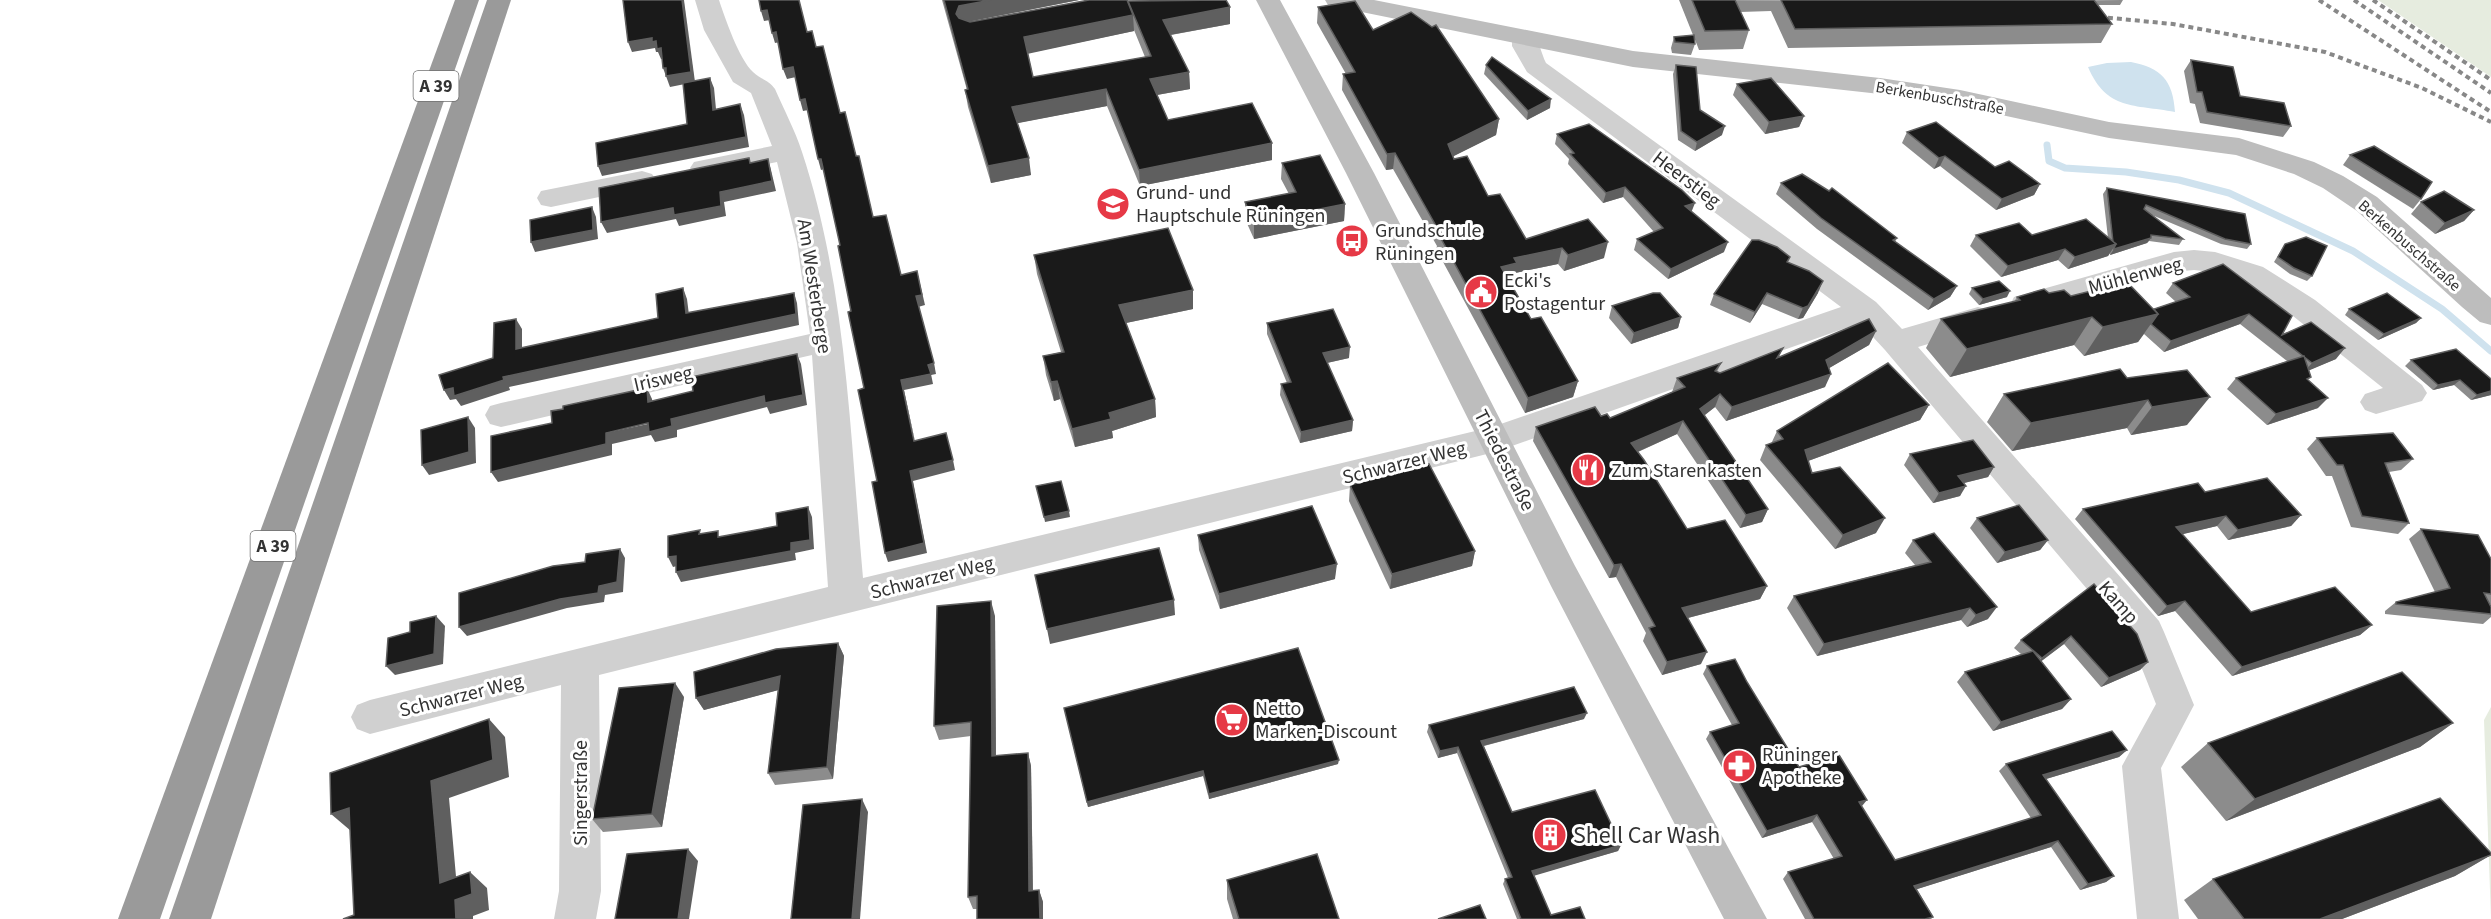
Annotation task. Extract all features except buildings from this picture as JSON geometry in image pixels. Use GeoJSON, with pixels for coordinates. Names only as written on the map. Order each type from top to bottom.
{"type":"FeatureCollection","features":[{"type":"Feature","properties":{"kind":"highway","name":"A 39"},"geometry":{"type":"LineString","coordinates":[[139,919],[467,0]]}},
{"type":"Feature","properties":{"kind":"highway","name":"A 39"},"geometry":{"type":"LineString","coordinates":[[190,919],[499,0]]}},
{"type":"Feature","properties":{"kind":"street","name":"Am Westerberge"},"geometry":{"type":"LineString","coordinates":[[707,0],[716,30],[742,77],[762,88],[788,151],[811,243],[826,341],[847,597]]}},
{"type":"Feature","properties":{"kind":"street","name":"Thiedestraße"},"geometry":{"type":"LineString","coordinates":[[1268,0],[1360,173],[1563,576],[1746,919]]}},
{"type":"Feature","properties":{"kind":"street","name":"Berkenbuschstraße"},"geometry":{"type":"LineString","coordinates":[[1337,0],[1633,59],[1880,86],[1960,98],[2109,130],[2239,147],[2278,158],[2333,182],[2367,204],[2491,314]]}},
{"type":"Feature","properties":{"kind":"street","name":"Heerstieg"},"geometry":{"type":"LineString","coordinates":[[1524,37],[1525,46],[1536,67],[1865,310],[1896,342]]}},
{"type":"Feature","properties":{"kind":"street"},"geometry":{"type":"LineString","coordinates":[[551,198],[788,151]]}},
{"type":"Feature","properties":{"kind":"street","name":"Mühlenweg"},"geometry":{"type":"LineString","coordinates":[[1896,342],[2174,262],[2194,260],[2214,262],[2253,274],[2280,290],[2411,393],[2376,402]]}},
{"type":"Feature","properties":{"kind":"street"},"geometry":{"type":"LineString","coordinates":[[1495,439],[1865,310]]}},
{"type":"Feature","properties":{"kind":"street","name":"Irisweg"},"geometry":{"type":"LineString","coordinates":[[501,415],[826,341]]}},
{"type":"Feature","properties":{"kind":"street","name":"Kamp"},"geometry":{"type":"LineString","coordinates":[[1896,342],[2146,632],[2175,705],[2141,766],[2158,919]]}},
{"type":"Feature","properties":{"kind":"street","name":"Schwarzer Weg"},"geometry":{"type":"LineString","coordinates":[[370,717],[847,597],[1495,439]]}},
{"type":"Feature","properties":{"kind":"street","name":"Singerstraße"},"geometry":{"type":"LineString","coordinates":[[575,919],[580,891],[580,666]]}},
{"type":"Feature","properties":{"kind":"shaded area"},"geometry":{"type":"Polygon","coordinates":[[[2378,0],[2491,0],[2491,77],[2378,0]]]}},
{"type":"Feature","properties":{"kind":"shaded area"},"geometry":{"type":"Polygon","coordinates":[[[2491,707],[2491,919],[2484,720],[2491,707]]]}},
{"type":"Feature","properties":{"kind":"water"},"geometry":{"type":"Polygon","coordinates":[[[2131,62],[2150,68],[2164,77],[2172,92],[2175,112],[2134,106],[2113,98],[2104,91],[2088,67],[2131,62]]]}},
{"type":"Feature","properties":{"kind":"waterway"},"geometry":{"type":"LineString","coordinates":[[2047,145],[2049,161],[2065,168],[2126,172],[2179,180],[2229,193],[2353,251],[2442,309],[2491,351]]}},
{"type":"Feature","properties":{"kind":"railway"},"geometry":{"type":"LineString","coordinates":[[2319,0],[2491,112]]}},
{"type":"Feature","properties":{"kind":"railway"},"geometry":{"type":"LineString","coordinates":[[2354,0],[2491,93]]}},
{"type":"Feature","properties":{"kind":"railway"},"geometry":{"type":"LineString","coordinates":[[2373,0],[2491,80]]}},
{"type":"Feature","properties":{"kind":"railway"},"geometry":{"type":"LineString","coordinates":[[2090,16],[2173,24],[2325,52],[2422,88],[2491,122]]}},
{"type":"Feature","properties":{"kind":"place","name":"Grund- und Hauptschule Rüningen"},"geometry":{"type":"Point","coordinates":[1113,204]}},
{"type":"Feature","properties":{"kind":"place","name":"Grundschule Rüningen"},"geometry":{"type":"Point","coordinates":[1352,241]}},
{"type":"Feature","properties":{"kind":"place","name":"Ecki's Postagentur"},"geometry":{"type":"Point","coordinates":[1481,292]}},
{"type":"Feature","properties":{"kind":"place","name":"Zum Starenkasten"},"geometry":{"type":"Point","coordinates":[1588,470]}},
{"type":"Feature","properties":{"kind":"place","name":"Netto Marken-Discount"},"geometry":{"type":"Point","coordinates":[1232,720]}},
{"type":"Feature","properties":{"kind":"place","name":"Rüninger Apotheke"},"geometry":{"type":"Point","coordinates":[1739,766]}},
{"type":"Feature","properties":{"kind":"place","name":"Shell Car Wash"},"geometry":{"type":"Point","coordinates":[1550,835]}}]}
